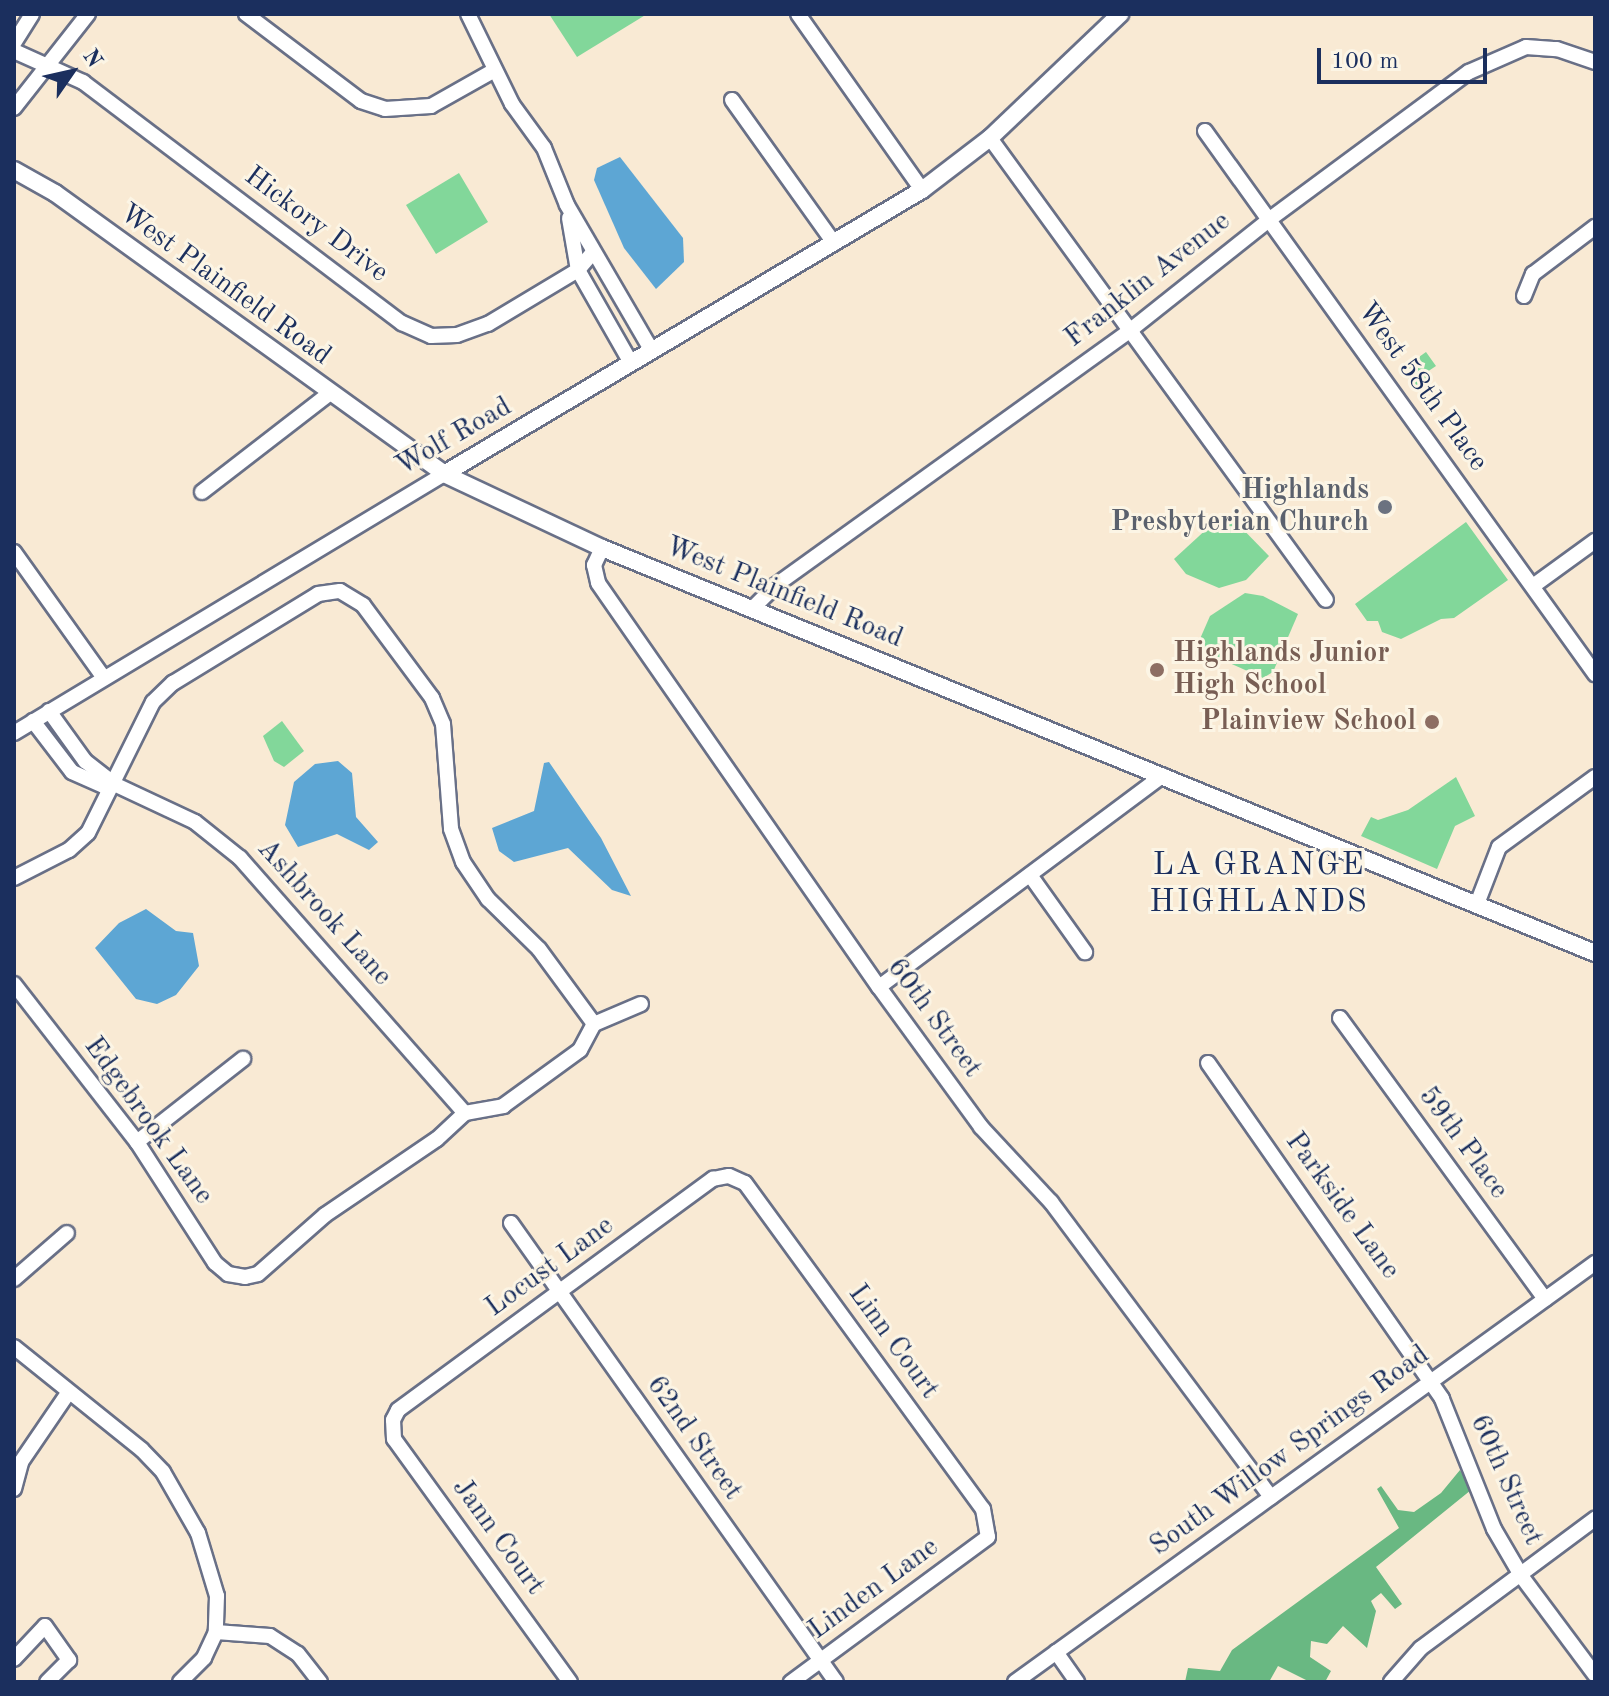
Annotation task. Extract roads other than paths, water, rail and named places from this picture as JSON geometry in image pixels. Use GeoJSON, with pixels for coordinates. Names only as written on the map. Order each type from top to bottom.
{"type":"FeatureCollection","features":[{"type":"Feature","properties":{"kind":"main road","name":"Wolf Road"},"geometry":{"type":"LineString","coordinates":[[444,474],[922,190],[990,138],[1120,14]]}},
{"type":"Feature","properties":{"kind":"main road","name":"West Plainfield Road"},"geometry":{"type":"LineString","coordinates":[[14,170],[55,193],[444,474],[602,548],[1595,953]]}},
{"type":"Feature","properties":{"kind":"street"},"geometry":{"type":"LineString","coordinates":[[14,43],[32,14]]}},
{"type":"Feature","properties":{"kind":"street"},"geometry":{"type":"LineString","coordinates":[[14,108],[88,14]]}},
{"type":"Feature","properties":{"kind":"street"},"geometry":{"type":"LineString","coordinates":[[246,14],[361,101],[385,109],[431,106],[495,70]]}},
{"type":"Feature","properties":{"kind":"street"},"geometry":{"type":"LineString","coordinates":[[468,14],[495,70],[548,157],[567,205],[652,351]]}},
{"type":"Feature","properties":{"kind":"street"},"geometry":{"type":"LineString","coordinates":[[798,14],[922,190]]}},
{"type":"Feature","properties":{"kind":"street","name":"Franklin Avenue"},"geometry":{"type":"LineString","coordinates":[[752,609],[776,585],[1133,328],[1270,219],[1414,111],[1499,55],[1543,47],[1595,62]]}},
{"type":"Feature","properties":{"kind":"street","name":"Hickory Drive"},"geometry":{"type":"LineString","coordinates":[[14,51],[83,82],[416,331],[440,337],[468,333],[578,270],[593,252]]}},
{"type":"Feature","properties":{"kind":"street"},"geometry":{"type":"LineString","coordinates":[[732,100],[834,243]]}},
{"type":"Feature","properties":{"kind":"street","name":"West 58th Place"},"geometry":{"type":"LineString","coordinates":[[1205,131],[1595,674]]}},
{"type":"Feature","properties":{"kind":"street"},"geometry":{"type":"LineString","coordinates":[[990,138],[1133,328],[1326,600]]}},
{"type":"Feature","properties":{"kind":"street"},"geometry":{"type":"LineString","coordinates":[[567,205],[578,270],[631,363]]}},
{"type":"Feature","properties":{"kind":"street"},"geometry":{"type":"LineString","coordinates":[[1524,296],[1533,274],[1595,227]]}},
{"type":"Feature","properties":{"kind":"street"},"geometry":{"type":"LineString","coordinates":[[202,492],[330,393]]}},
{"type":"Feature","properties":{"kind":"street","name":"Wolf Road"},"geometry":{"type":"LineString","coordinates":[[14,733],[444,474]]}},
{"type":"Feature","properties":{"kind":"street"},"geometry":{"type":"LineString","coordinates":[[1533,586],[1595,541]]}},
{"type":"Feature","properties":{"kind":"street","name":"60th Street"},"geometry":{"type":"LineString","coordinates":[[602,548],[594,565],[598,583],[879,987],[981,1127],[1079,1238],[1271,1497]]}},
{"type":"Feature","properties":{"kind":"street"},"geometry":{"type":"LineString","coordinates":[[14,552],[103,677]]}},
{"type":"Feature","properties":{"kind":"street"},"geometry":{"type":"LineString","coordinates":[[14,878],[80,841],[114,784],[153,702],[173,683],[318,594],[348,592],[363,605],[432,698],[443,724],[451,829],[463,862],[488,899],[539,949],[594,1024]]}},
{"type":"Feature","properties":{"kind":"street","name":"Ashbrook Lane"},"geometry":{"type":"LineString","coordinates":[[49,711],[85,761],[114,784],[195,822],[240,858],[465,1113]]}},
{"type":"Feature","properties":{"kind":"street","name":"Ashbrook Lane"},"geometry":{"type":"LineString","coordinates":[[33,721],[72,772],[105,787],[114,784]]}},
{"type":"Feature","properties":{"kind":"street"},"geometry":{"type":"LineString","coordinates":[[879,987],[1163,775]]}},
{"type":"Feature","properties":{"kind":"street"},"geometry":{"type":"LineString","coordinates":[[1477,904],[1499,847],[1595,777]]}},
{"type":"Feature","properties":{"kind":"street"},"geometry":{"type":"LineString","coordinates":[[1030,875],[1085,952]]}},
{"type":"Feature","properties":{"kind":"street","name":"Edgebrook Lane"},"geometry":{"type":"LineString","coordinates":[[14,984],[137,1142],[215,1263],[228,1274],[245,1277],[258,1274],[318,1220],[437,1139],[465,1113]]}},
{"type":"Feature","properties":{"kind":"street"},"geometry":{"type":"LineString","coordinates":[[465,1113],[503,1106],[580,1050],[594,1024],[641,1004]]}},
{"type":"Feature","properties":{"kind":"street","name":"59th Place"},"geometry":{"type":"LineString","coordinates":[[1340,1018],[1545,1299]]}},
{"type":"Feature","properties":{"kind":"street"},"geometry":{"type":"LineString","coordinates":[[137,1142],[243,1059]]}},
{"type":"Feature","properties":{"kind":"street","name":"Parkside Lane"},"geometry":{"type":"LineString","coordinates":[[1208,1063],[1431,1382]]}},
{"type":"Feature","properties":{"kind":"street","name":"Locust Lane"},"geometry":{"type":"LineString","coordinates":[[393,1420],[398,1410],[713,1179],[729,1176],[745,1183]]}},
{"type":"Feature","properties":{"kind":"street","name":"Linn Court"},"geometry":{"type":"LineString","coordinates":[[745,1183],[983,1509],[988,1537]]}},
{"type":"Feature","properties":{"kind":"street","name":"62nd Street"},"geometry":{"type":"LineString","coordinates":[[511,1223],[836,1682]]}},
{"type":"Feature","properties":{"kind":"street"},"geometry":{"type":"LineString","coordinates":[[14,1279],[67,1233]]}},
{"type":"Feature","properties":{"kind":"street","name":"South Willow Springs Road"},"geometry":{"type":"LineString","coordinates":[[1015,1682],[1595,1263]]}},
{"type":"Feature","properties":{"kind":"street"},"geometry":{"type":"LineString","coordinates":[[14,1347],[68,1393],[108,1417],[142,1450],[182,1501],[217,1596],[216,1632],[204,1658],[180,1682]]}},
{"type":"Feature","properties":{"kind":"street","name":"60th Street"},"geometry":{"type":"LineString","coordinates":[[1431,1382],[1494,1529],[1522,1577],[1595,1675]]}},
{"type":"Feature","properties":{"kind":"street"},"geometry":{"type":"LineString","coordinates":[[14,1489],[18,1463],[68,1393]]}},
{"type":"Feature","properties":{"kind":"street","name":"Jann Court"},"geometry":{"type":"LineString","coordinates":[[393,1420],[394,1439],[570,1682]]}},
{"type":"Feature","properties":{"kind":"street"},"geometry":{"type":"LineString","coordinates":[[1391,1682],[1421,1648],[1522,1577],[1595,1519]]}},
{"type":"Feature","properties":{"kind":"street","name":"Linden Lane"},"geometry":{"type":"LineString","coordinates":[[791,1682],[988,1537]]}},
{"type":"Feature","properties":{"kind":"street"},"geometry":{"type":"LineString","coordinates":[[14,1659],[45,1626],[69,1660],[47,1682]]}},
{"type":"Feature","properties":{"kind":"street"},"geometry":{"type":"LineString","coordinates":[[216,1632],[270,1636],[298,1654],[320,1682]]}},
{"type":"Feature","properties":{"kind":"street"},"geometry":{"type":"LineString","coordinates":[[1056,1652],[1077,1682]]}},
{"type":"Feature","properties":{"kind":"water"},"geometry":{"type":"Polygon","coordinates":[[[620,157],[683,238],[684,262],[656,289],[624,248],[594,180],[597,168],[620,157]]]}},
{"type":"Feature","properties":{"kind":"water"},"geometry":{"type":"Polygon","coordinates":[[[338,761],[352,773],[356,817],[378,842],[369,850],[337,834],[298,847],[285,825],[294,782],[315,764],[338,761]]]}},
{"type":"Feature","properties":{"kind":"water"},"geometry":{"type":"Polygon","coordinates":[[[549,762],[601,838],[631,896],[612,890],[568,848],[514,862],[499,851],[492,828],[534,811],[544,763],[549,762]]]}},
{"type":"Feature","properties":{"kind":"water"},"geometry":{"type":"Polygon","coordinates":[[[146,909],[176,931],[193,933],[199,966],[176,995],[157,1004],[136,999],[95,948],[119,923],[146,909]]]}},
{"type":"Feature","properties":{"kind":"place","name":"Highlands Presbyterian Church"},"geometry":{"type":"Point","coordinates":[1385,507]}},
{"type":"Feature","properties":{"kind":"place","name":"Highlands Junior High School"},"geometry":{"type":"Point","coordinates":[1157,670]}},
{"type":"Feature","properties":{"kind":"place","name":"Plainview School"},"geometry":{"type":"Point","coordinates":[1432,722]}},
{"type":"Feature","properties":{"kind":"district","name":"LA GRANGE HIGHLANDS"},"geometry":{"type":"Point","coordinates":[1259,886]}}]}
